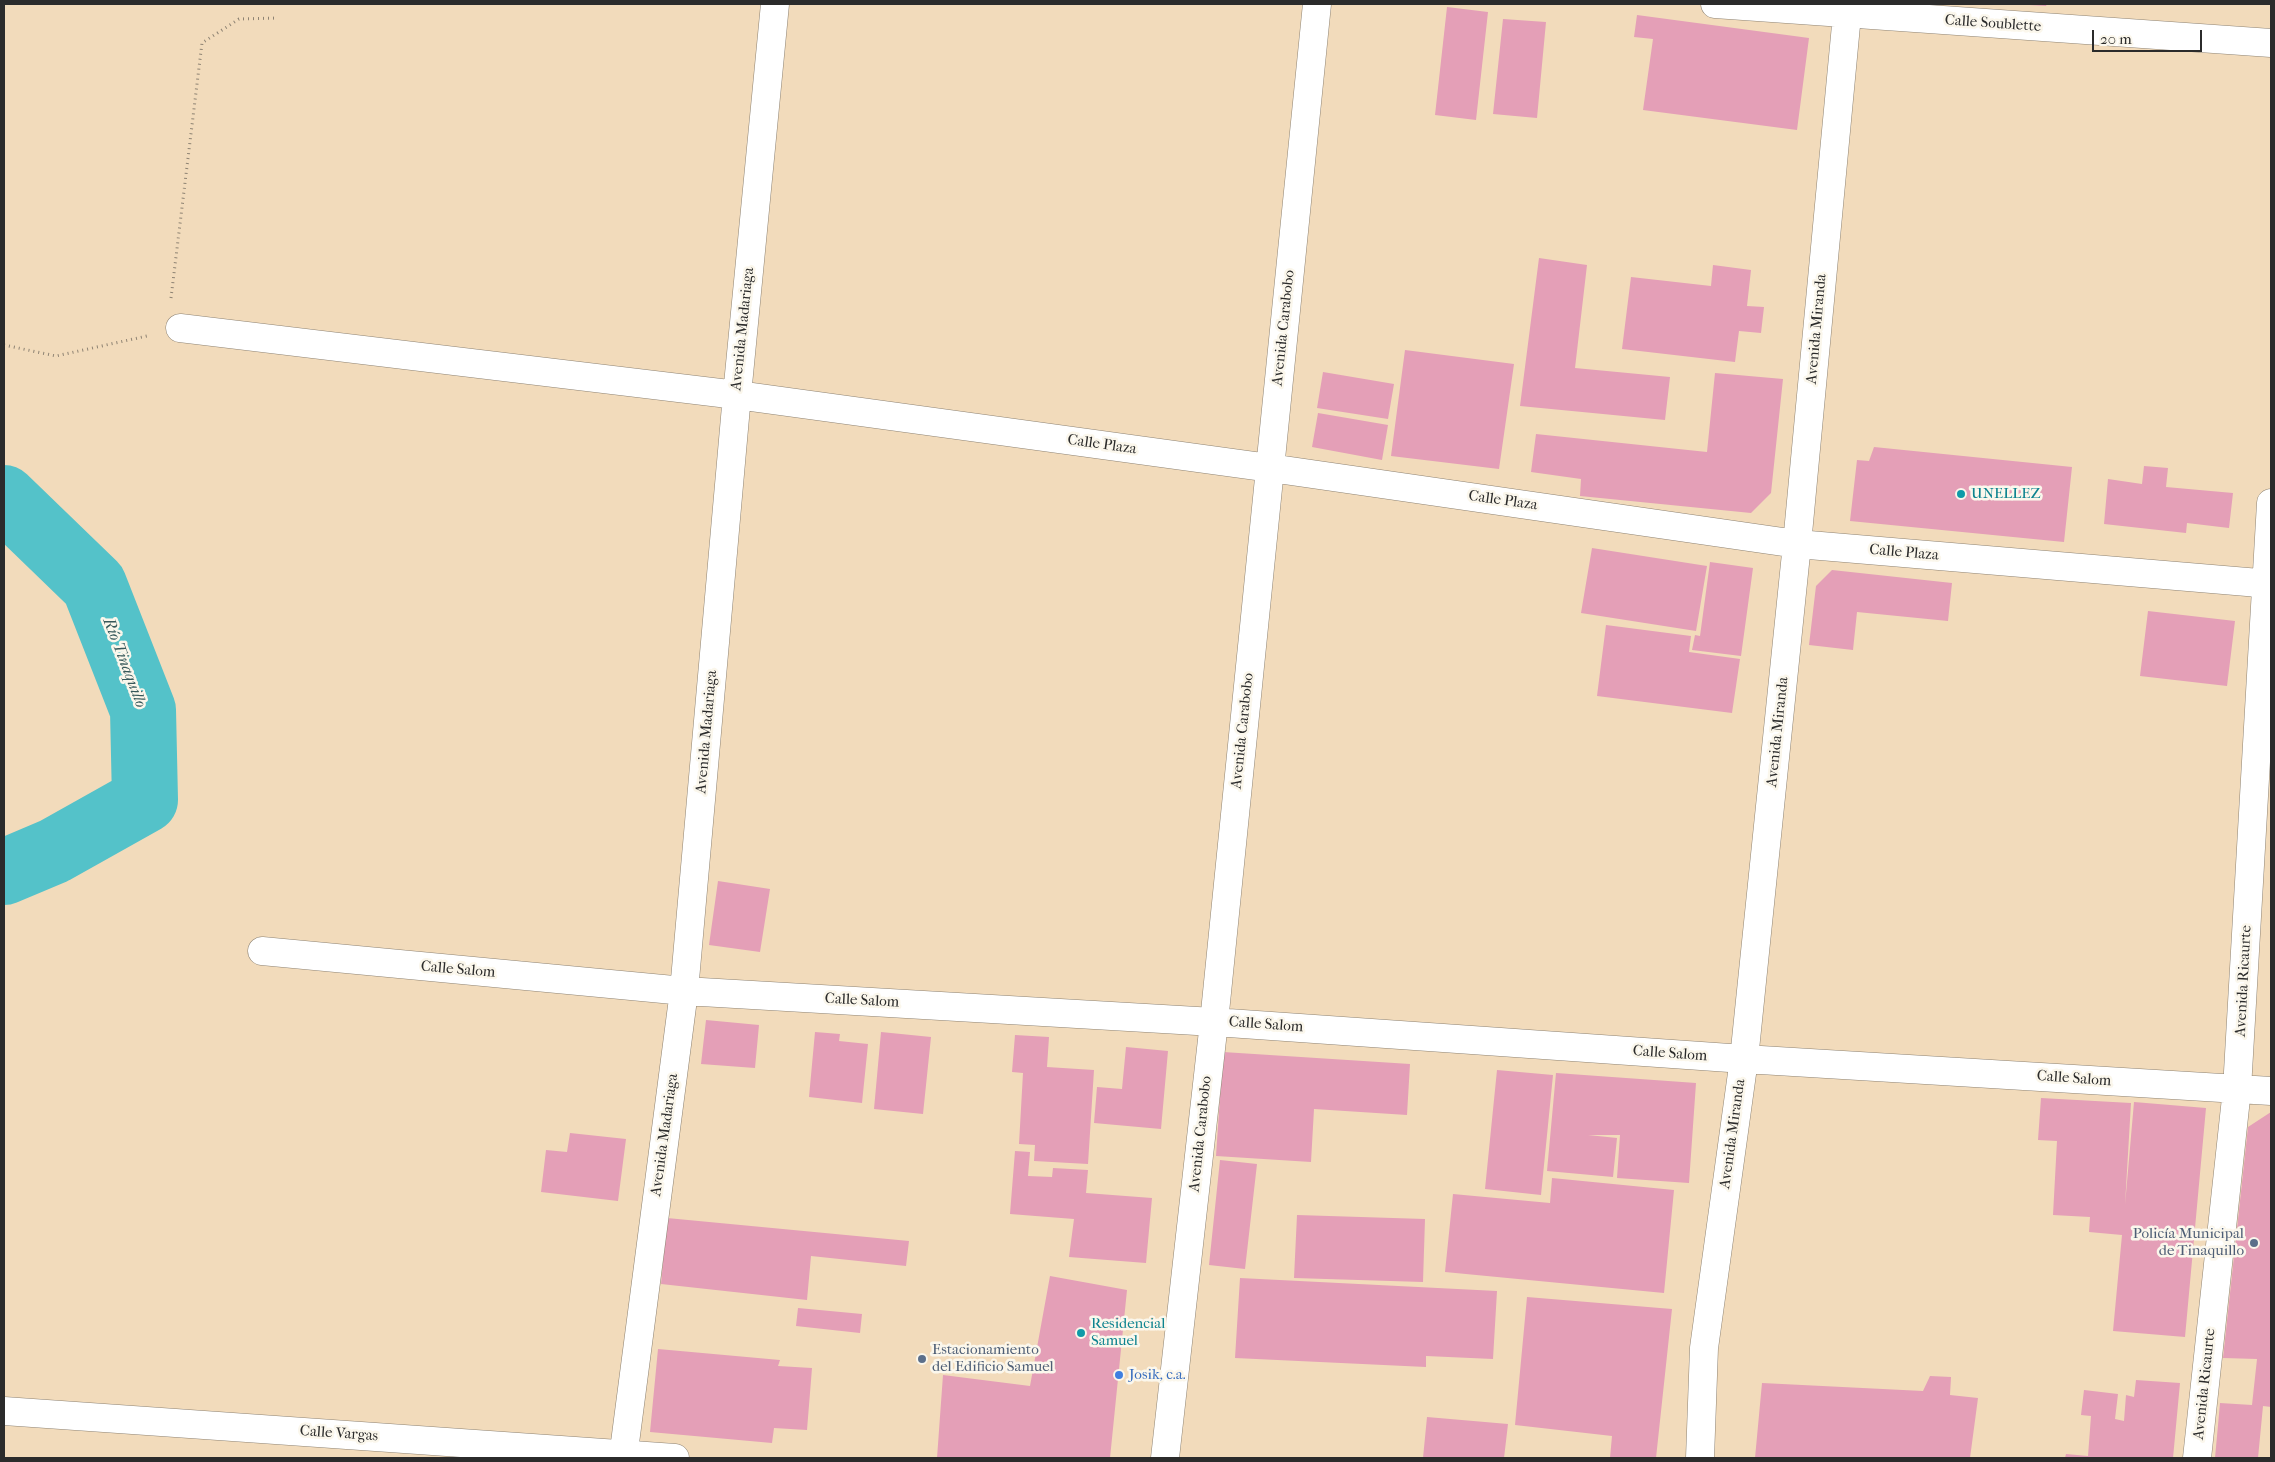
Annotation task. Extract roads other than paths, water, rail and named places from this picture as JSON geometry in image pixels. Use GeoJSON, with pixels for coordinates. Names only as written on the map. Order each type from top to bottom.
{"type":"FeatureCollection","features":[{"type":"Feature","properties":{"kind":"street","name":"Avenida Madariaga"},"geometry":{"type":"LineString","coordinates":[[623,1456],[684,991],[736,395],[775,4]]}},
{"type":"Feature","properties":{"kind":"street","name":"Avenida Carabobo"},"geometry":{"type":"LineString","coordinates":[[1165,1458],[1214,1022],[1318,4]]}},
{"type":"Feature","properties":{"kind":"street","name":"Calle Soublette"},"geometry":{"type":"LineString","coordinates":[[1715,4],[1847,9],[2271,43]]}},
{"type":"Feature","properties":{"kind":"street","name":"Avenida Miranda"},"geometry":{"type":"LineString","coordinates":[[1700,1458],[1704,1348],[1744,1059],[1798,544],[1847,9]]}},
{"type":"Feature","properties":{"kind":"street","name":"Calle Plaza"},"geometry":{"type":"LineString","coordinates":[[180,328],[736,395],[1270,468],[1798,544],[2269,584]]}},
{"type":"Feature","properties":{"kind":"street","name":"Avenida Ricaurte"},"geometry":{"type":"LineString","coordinates":[[2197,1458],[2237,1089],[2269,584],[2271,503]]}},
{"type":"Feature","properties":{"kind":"street","name":"Calle Salom"},"geometry":{"type":"LineString","coordinates":[[262,951],[684,991],[1214,1022],[1744,1059],[2271,1091]]}},
{"type":"Feature","properties":{"kind":"street","name":"Calle Vargas"},"geometry":{"type":"LineString","coordinates":[[4,1411],[623,1456],[675,1458]]}},
{"type":"Feature","properties":{"kind":"waterway","name":"Río Tinaquillo"},"geometry":{"type":"LineString","coordinates":[[4,498],[94,585],[143,710],[145,800],[54,851],[4,872]]}},
{"type":"Feature","properties":{"kind":"place","name":"UNELLEZ"},"geometry":{"type":"Point","coordinates":[1961,494]}},
{"type":"Feature","properties":{"kind":"place","name":"Policía Municipal de Tinaquillo"},"geometry":{"type":"Point","coordinates":[2254,1243]}},
{"type":"Feature","properties":{"kind":"place","name":"Residencial Samuel"},"geometry":{"type":"Point","coordinates":[1081,1333]}},
{"type":"Feature","properties":{"kind":"place","name":"Estacionamiento del Edificio Samuel"},"geometry":{"type":"Point","coordinates":[922,1359]}},
{"type":"Feature","properties":{"kind":"place","name":"Josik, c.a."},"geometry":{"type":"Point","coordinates":[1119,1375]}}]}
